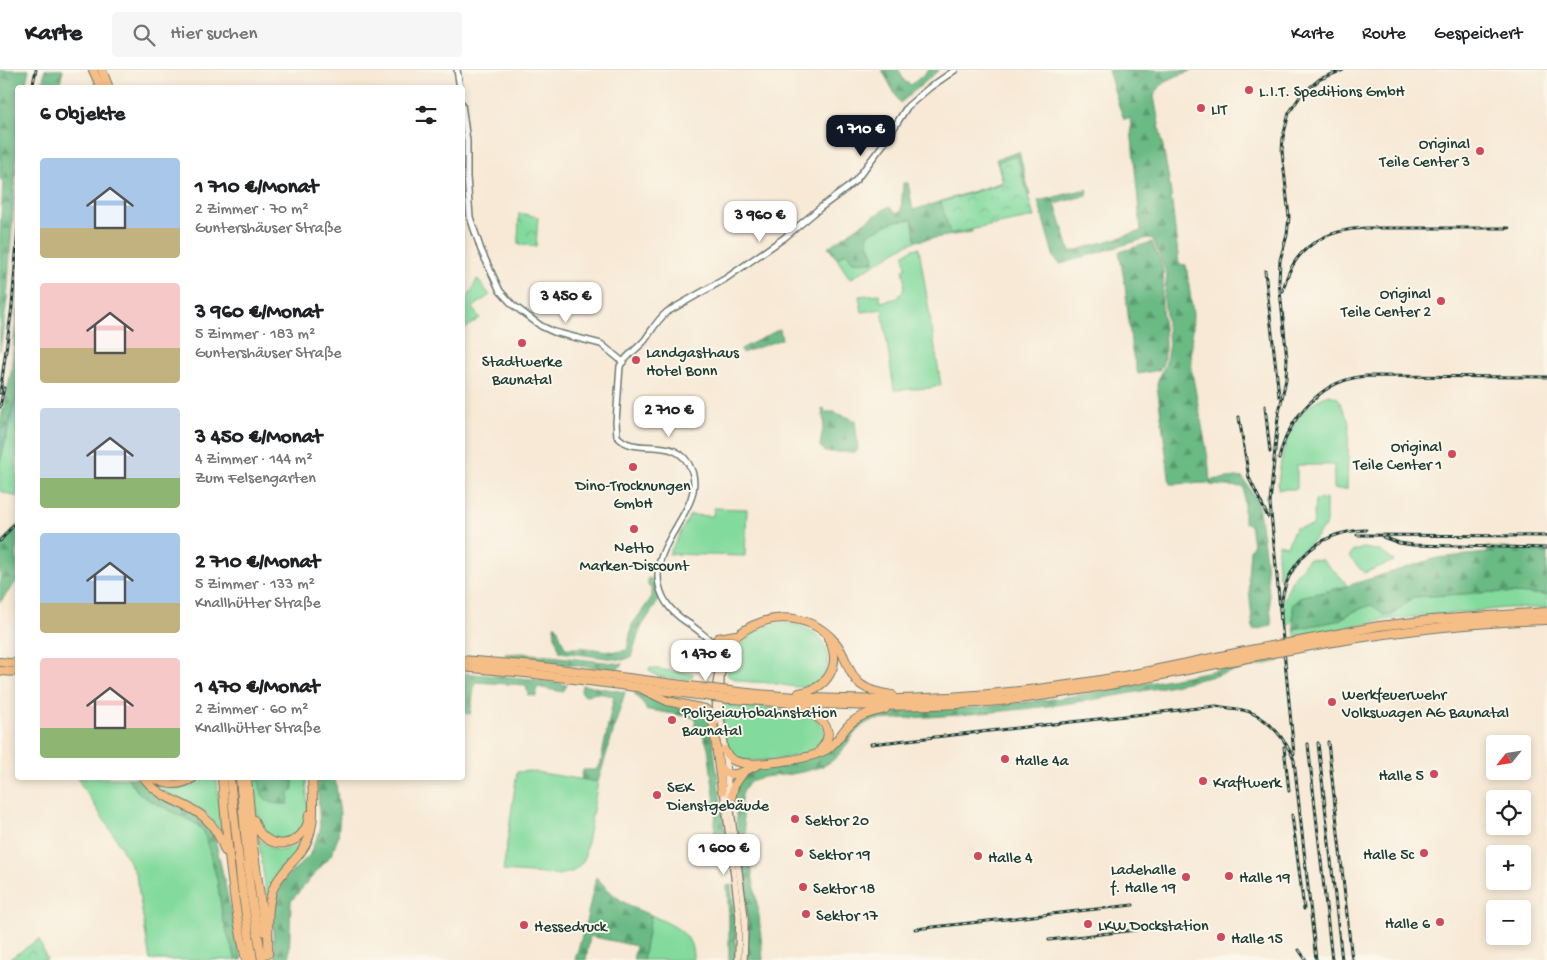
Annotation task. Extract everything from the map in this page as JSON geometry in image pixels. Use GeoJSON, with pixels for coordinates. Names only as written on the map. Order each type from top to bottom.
{"type":"FeatureCollection","features":[{"type":"Feature","properties":{"kind":"highway"},"geometry":{"type":"LineString","coordinates":[[93,70],[100,85]]}},
{"type":"Feature","properties":{"kind":"highway"},"geometry":{"type":"LineString","coordinates":[[102,70],[108,85]]}},
{"type":"Feature","properties":{"kind":"highway"},"geometry":{"type":"LineString","coordinates":[[465,667],[535,674],[705,696],[772,695],[833,698],[914,698],[985,694],[1124,676],[1266,651],[1379,626],[1431,620],[1547,612]]}},
{"type":"Feature","properties":{"kind":"highway"},"geometry":{"type":"LineString","coordinates":[[728,648],[738,635],[758,623],[770,619],[789,618],[808,622],[824,632],[838,646],[850,672],[862,686],[879,693],[914,698]]}},
{"type":"Feature","properties":{"kind":"highway"},"geometry":{"type":"LineString","coordinates":[[1295,645],[1432,627],[1547,620]]}},
{"type":"Feature","properties":{"kind":"highway"},"geometry":{"type":"LineString","coordinates":[[728,648],[747,629]]}},
{"type":"Feature","properties":{"kind":"highway"},"geometry":{"type":"LineString","coordinates":[[772,695],[807,692],[818,687],[827,678],[832,667],[834,655],[831,643],[824,632]]}},
{"type":"Feature","properties":{"kind":"highway"},"geometry":{"type":"LineString","coordinates":[[715,639],[738,635]]}},
{"type":"Feature","properties":{"kind":"highway"},"geometry":{"type":"LineString","coordinates":[[465,660],[502,662],[642,679],[787,703],[909,706],[996,701],[1074,691],[1167,675],[1266,651]]}},
{"type":"Feature","properties":{"kind":"highway"},"geometry":{"type":"LineString","coordinates":[[0,662],[15,664]]}},
{"type":"Feature","properties":{"kind":"highway"},"geometry":{"type":"LineString","coordinates":[[0,671],[15,672]]}},
{"type":"Feature","properties":{"kind":"highway"},"geometry":{"type":"LineString","coordinates":[[640,688],[667,701],[705,709],[712,714],[722,791]]}},
{"type":"Feature","properties":{"kind":"highway"},"geometry":{"type":"LineString","coordinates":[[787,703],[813,713],[824,723],[827,731],[826,741],[821,750],[816,754]]}},
{"type":"Feature","properties":{"kind":"highway"},"geometry":{"type":"LineString","coordinates":[[724,771],[732,774],[745,771],[759,764],[816,754],[831,746],[848,725],[856,719],[882,710],[909,706]]}},
{"type":"Feature","properties":{"kind":"highway"},"geometry":{"type":"LineString","coordinates":[[724,750],[735,761],[759,764]]}},
{"type":"Feature","properties":{"kind":"highway"},"geometry":{"type":"LineString","coordinates":[[730,803],[734,786],[745,771]]}},
{"type":"Feature","properties":{"kind":"highway"},"geometry":{"type":"LineString","coordinates":[[146,780],[162,794],[207,818],[221,839],[230,868]]}},
{"type":"Feature","properties":{"kind":"highway"},"geometry":{"type":"LineString","coordinates":[[158,780],[166,784],[174,784],[190,780]]}},
{"type":"Feature","properties":{"kind":"highway"},"geometry":{"type":"LineString","coordinates":[[222,780],[230,868],[246,960]]}},
{"type":"Feature","properties":{"kind":"highway"},"geometry":{"type":"LineString","coordinates":[[230,780],[242,896],[253,960]]}},
{"type":"Feature","properties":{"kind":"highway"},"geometry":{"type":"LineString","coordinates":[[240,780],[250,888],[262,960]]}},
{"type":"Feature","properties":{"kind":"highway"},"geometry":{"type":"LineString","coordinates":[[247,780],[256,872],[269,957]]}},
{"type":"Feature","properties":{"kind":"highway"},"geometry":{"type":"LineString","coordinates":[[249,804],[255,824],[265,838],[279,844],[292,841],[302,833],[308,820],[307,780]]}},
{"type":"Feature","properties":{"kind":"highway"},"geometry":{"type":"LineString","coordinates":[[269,957],[271,896],[278,880],[305,846],[312,830],[312,780]]}},
{"type":"Feature","properties":{"kind":"main road"},"geometry":{"type":"LineString","coordinates":[[728,648],[720,663],[715,695],[745,918],[744,960]]}},
{"type":"Feature","properties":{"kind":"main road"},"geometry":{"type":"LineString","coordinates":[[728,648],[720,683],[720,709],[724,750],[722,791],[739,916],[738,960]]}},
{"type":"Feature","properties":{"kind":"street"},"geometry":{"type":"LineString","coordinates":[[457,70],[460,85]]}},
{"type":"Feature","properties":{"kind":"street"},"geometry":{"type":"LineString","coordinates":[[728,648],[680,618],[668,607],[661,593],[657,576],[662,553],[692,498],[694,482],[691,469],[676,451],[667,448],[631,445],[619,439],[616,432],[620,366],[667,312],[712,287],[778,242],[847,188],[856,180],[885,142],[907,108],[929,88],[955,70]]}},
{"type":"Feature","properties":{"kind":"street"},"geometry":{"type":"LineString","coordinates":[[465,122],[468,140],[466,177],[470,217],[481,250],[500,291],[533,322],[554,332],[601,344],[623,362]]}},
{"type":"Feature","properties":{"kind":"street"},"geometry":{"type":"LineString","coordinates":[[715,639],[720,663]]}},
{"type":"Feature","properties":{"kind":"green space"},"geometry":{"type":"Polygon","coordinates":[[[0,70],[29,70],[25,85],[15,85],[15,181],[7,299],[0,351],[0,236],[3,182],[0,179],[0,70]]]}},
{"type":"Feature","properties":{"kind":"green space"},"geometry":{"type":"Polygon","coordinates":[[[45,70],[63,70],[59,85],[42,85],[45,70]]]}},
{"type":"Feature","properties":{"kind":"green space"},"geometry":{"type":"Polygon","coordinates":[[[882,70],[899,70],[904,81],[911,85],[929,70],[939,70],[900,103],[882,70]]]}},
{"type":"Feature","properties":{"kind":"green space"},"geometry":{"type":"Polygon","coordinates":[[[1108,70],[1194,70],[1176,76],[1166,82],[1157,90],[1154,96],[1170,186],[1179,264],[1186,265],[1193,314],[1191,367],[1208,458],[1210,482],[1211,480],[1243,478],[1258,503],[1272,626],[1253,630],[1248,577],[1250,550],[1253,545],[1250,525],[1244,522],[1244,487],[1210,485],[1210,483],[1170,484],[1157,385],[1160,374],[1165,366],[1169,344],[1164,298],[1167,275],[1153,239],[1147,238],[1060,264],[1054,258],[1038,201],[1088,190],[1087,195],[1055,204],[1070,252],[1141,231],[1130,118],[1124,119],[1108,70]]]}},
{"type":"Feature","properties":{"kind":"green space"},"geometry":{"type":"Polygon","coordinates":[[[1019,152],[1030,195],[998,204],[971,227],[972,232],[916,241],[912,219],[895,221],[868,234],[867,238],[874,262],[852,261],[847,252],[836,258],[828,247],[889,206],[895,213],[901,212],[903,183],[908,183],[913,210],[1003,182],[996,159],[1019,152]]]}},
{"type":"Feature","properties":{"kind":"green space"},"geometry":{"type":"Polygon","coordinates":[[[1017,156],[1034,217],[950,234],[941,202],[1004,183],[998,162],[1017,156]]]}},
{"type":"Feature","properties":{"kind":"green space"},"geometry":{"type":"Polygon","coordinates":[[[519,213],[538,217],[536,247],[518,244],[519,213]]]}},
{"type":"Feature","properties":{"kind":"green space"},"geometry":{"type":"Polygon","coordinates":[[[912,219],[916,241],[906,245],[850,279],[837,259],[847,252],[852,261],[873,262],[873,255],[867,238],[868,234],[895,221],[912,219]]]}},
{"type":"Feature","properties":{"kind":"green space"},"geometry":{"type":"Polygon","coordinates":[[[1152,242],[1163,271],[1162,311],[1165,350],[1162,367],[1159,370],[1138,374],[1132,352],[1125,285],[1119,252],[1152,242]]]}},
{"type":"Feature","properties":{"kind":"green space"},"geometry":{"type":"Polygon","coordinates":[[[919,248],[941,385],[930,388],[894,390],[882,309],[862,312],[859,296],[879,294],[881,302],[898,298],[904,285],[903,270],[906,268],[904,254],[919,248]]]}},
{"type":"Feature","properties":{"kind":"green space"},"geometry":{"type":"Polygon","coordinates":[[[477,279],[490,295],[472,308],[480,318],[465,329],[465,300],[467,300],[477,279]]]}},
{"type":"Feature","properties":{"kind":"green space"},"geometry":{"type":"Polygon","coordinates":[[[780,329],[782,339],[742,353],[741,349],[780,329]]]}},
{"type":"Feature","properties":{"kind":"green space"},"geometry":{"type":"Polygon","coordinates":[[[15,330],[15,401],[0,460],[0,423],[11,373],[15,330]]]}},
{"type":"Feature","properties":{"kind":"green space"},"geometry":{"type":"Polygon","coordinates":[[[1330,395],[1338,398],[1349,422],[1347,489],[1334,489],[1334,465],[1297,465],[1297,489],[1278,489],[1281,461],[1290,433],[1297,420],[1317,400],[1330,395]]]}},
{"type":"Feature","properties":{"kind":"green space"},"geometry":{"type":"Polygon","coordinates":[[[15,401],[15,496],[0,491],[0,463],[15,401]]]}},
{"type":"Feature","properties":{"kind":"green space"},"geometry":{"type":"Polygon","coordinates":[[[824,408],[825,412],[834,412],[855,420],[858,449],[856,452],[825,452],[820,446],[824,422],[822,409],[824,408]]]}},
{"type":"Feature","properties":{"kind":"green space"},"geometry":{"type":"Polygon","coordinates":[[[1326,498],[1326,525],[1311,543],[1293,558],[1279,578],[1277,556],[1279,544],[1287,546],[1295,528],[1313,526],[1315,500],[1326,498]]]}},
{"type":"Feature","properties":{"kind":"green space"},"geometry":{"type":"Polygon","coordinates":[[[714,508],[747,509],[745,556],[669,554],[690,515],[713,516],[714,508]]]}},
{"type":"Feature","properties":{"kind":"green space"},"geometry":{"type":"Polygon","coordinates":[[[15,527],[15,583],[0,602],[0,545],[15,527]]]}},
{"type":"Feature","properties":{"kind":"green space"},"geometry":{"type":"Polygon","coordinates":[[[1486,547],[1547,551],[1547,595],[1494,592],[1413,597],[1389,616],[1371,605],[1336,621],[1294,629],[1293,604],[1302,596],[1347,586],[1437,558],[1487,553],[1486,547]]]}},
{"type":"Feature","properties":{"kind":"green space"},"geometry":{"type":"Polygon","coordinates":[[[1364,548],[1380,551],[1394,561],[1364,573],[1349,557],[1353,551],[1364,548]]]}},
{"type":"Feature","properties":{"kind":"green space"},"geometry":{"type":"Polygon","coordinates":[[[1308,559],[1322,560],[1343,579],[1347,586],[1302,596],[1293,604],[1293,620],[1287,627],[1281,605],[1292,580],[1308,559]]]}},
{"type":"Feature","properties":{"kind":"green space"},"geometry":{"type":"Polygon","coordinates":[[[648,578],[655,580],[659,600],[643,624],[631,657],[623,660],[560,652],[554,625],[556,625],[565,648],[627,650],[632,625],[652,597],[652,590],[648,586],[648,578]]]}},
{"type":"Feature","properties":{"kind":"green space"},"geometry":{"type":"Polygon","coordinates":[[[1494,592],[1547,595],[1547,608],[1507,608],[1384,620],[1296,638],[1294,629],[1337,621],[1371,605],[1379,608],[1383,615],[1392,615],[1413,597],[1494,592]]]}},
{"type":"Feature","properties":{"kind":"green space"},"geometry":{"type":"Polygon","coordinates":[[[780,623],[806,628],[819,637],[828,658],[825,672],[821,678],[816,683],[799,687],[744,681],[728,676],[734,654],[744,641],[757,631],[780,623]]]}},
{"type":"Feature","properties":{"kind":"green space"},"geometry":{"type":"Polygon","coordinates":[[[523,653],[623,664],[617,670],[516,659],[504,654],[523,653]]]}},
{"type":"Feature","properties":{"kind":"green space"},"geometry":{"type":"Polygon","coordinates":[[[1279,658],[1280,661],[1200,679],[1058,705],[936,717],[874,720],[866,723],[859,729],[837,757],[829,763],[806,771],[754,780],[744,789],[741,805],[759,916],[763,960],[747,960],[748,922],[734,797],[734,791],[742,776],[762,767],[812,758],[856,721],[880,713],[985,707],[1061,698],[1279,658]]]}},
{"type":"Feature","properties":{"kind":"green space"},"geometry":{"type":"Polygon","coordinates":[[[650,668],[693,674],[689,679],[667,678],[652,673],[649,670],[650,668]]]}},
{"type":"Feature","properties":{"kind":"green space"},"geometry":{"type":"Polygon","coordinates":[[[465,673],[532,679],[567,685],[563,692],[537,687],[536,696],[528,695],[526,685],[475,682],[470,714],[465,713],[465,673]]]}},
{"type":"Feature","properties":{"kind":"green space"},"geometry":{"type":"Polygon","coordinates":[[[582,685],[625,692],[598,782],[581,779],[583,770],[596,770],[601,761],[614,696],[597,693],[585,696],[581,691],[582,685]]]}},
{"type":"Feature","properties":{"kind":"green space"},"geometry":{"type":"Polygon","coordinates":[[[634,693],[645,694],[709,714],[727,848],[708,840],[714,837],[716,811],[708,747],[703,735],[694,730],[696,718],[651,710],[647,711],[634,693]]]}},
{"type":"Feature","properties":{"kind":"green space"},"geometry":{"type":"Polygon","coordinates":[[[722,704],[806,713],[815,718],[822,726],[824,732],[823,741],[810,752],[788,758],[775,760],[739,759],[732,756],[727,747],[722,704]]]}},
{"type":"Feature","properties":{"kind":"green space"},"geometry":{"type":"Polygon","coordinates":[[[529,771],[598,782],[584,860],[572,872],[558,875],[503,871],[517,772],[529,771]]]}},
{"type":"Feature","properties":{"kind":"green space"},"geometry":{"type":"Polygon","coordinates":[[[78,780],[129,780],[138,792],[195,823],[204,832],[217,879],[223,920],[236,960],[150,960],[136,875],[117,840],[78,780]]]}},
{"type":"Feature","properties":{"kind":"green space"},"geometry":{"type":"Polygon","coordinates":[[[129,780],[141,780],[159,796],[202,817],[214,834],[242,960],[236,960],[223,920],[217,879],[204,832],[195,823],[149,800],[138,792],[129,780]]]}},
{"type":"Feature","properties":{"kind":"green space"},"geometry":{"type":"Polygon","coordinates":[[[149,780],[159,783],[187,780],[217,780],[221,833],[206,813],[196,806],[164,792],[149,780]]]}},
{"type":"Feature","properties":{"kind":"green space"},"geometry":{"type":"Polygon","coordinates":[[[253,780],[306,780],[308,819],[299,836],[279,842],[267,837],[257,823],[253,780]]]}},
{"type":"Feature","properties":{"kind":"green space"},"geometry":{"type":"Polygon","coordinates":[[[258,780],[293,780],[293,790],[289,793],[288,804],[271,802],[265,798],[258,780]]]}},
{"type":"Feature","properties":{"kind":"green space"},"geometry":{"type":"Polygon","coordinates":[[[317,780],[335,780],[340,814],[338,838],[331,855],[291,901],[289,960],[276,960],[273,936],[273,905],[284,879],[309,856],[320,830],[317,780]]]}},
{"type":"Feature","properties":{"kind":"green space"},"geometry":{"type":"Polygon","coordinates":[[[258,837],[276,850],[288,849],[308,838],[267,898],[258,837]]]}},
{"type":"Feature","properties":{"kind":"green space"},"geometry":{"type":"Polygon","coordinates":[[[596,877],[621,900],[651,915],[643,960],[633,960],[636,946],[590,936],[586,960],[575,960],[596,877]]]}},
{"type":"Feature","properties":{"kind":"green space"},"geometry":{"type":"Polygon","coordinates":[[[731,885],[736,928],[735,960],[729,960],[727,886],[731,885]]]}},
{"type":"Feature","properties":{"kind":"green space"},"geometry":{"type":"Polygon","coordinates":[[[651,915],[674,926],[686,936],[690,942],[693,960],[643,960],[651,915]]]}},
{"type":"Feature","properties":{"kind":"green space"},"geometry":{"type":"Polygon","coordinates":[[[39,939],[47,960],[8,960],[39,939]]]}},
{"type":"Feature","properties":{"kind":"waterway"},"geometry":{"type":"LineString","coordinates":[[12,425],[15,412]]}},
{"type":"Feature","properties":{"kind":"waterway"},"geometry":{"type":"LineString","coordinates":[[0,450],[5,429],[8,427]]}},
{"type":"Feature","properties":{"kind":"railway"},"geometry":{"type":"LineString","coordinates":[[33,85],[36,70]]}},
{"type":"Feature","properties":{"kind":"railway"},"geometry":{"type":"LineString","coordinates":[[1281,619],[1270,503],[1278,417],[1286,379],[1287,359],[1279,281],[1280,260],[1287,235],[1289,217],[1282,151],[1283,137],[1289,113],[1301,95],[1320,79],[1343,70]]}},
{"type":"Feature","properties":{"kind":"railway"},"geometry":{"type":"LineString","coordinates":[[1283,291],[1287,276],[1302,252],[1324,237],[1337,232],[1367,228],[1509,228]]}},
{"type":"Feature","properties":{"kind":"railway"},"geometry":{"type":"LineString","coordinates":[[0,393],[12,307],[15,268]]}},
{"type":"Feature","properties":{"kind":"railway"},"geometry":{"type":"LineString","coordinates":[[1265,271],[1279,396]]}},
{"type":"Feature","properties":{"kind":"railway"},"geometry":{"type":"LineString","coordinates":[[1313,400],[1337,383],[1351,378],[1366,376],[1547,377]]}},
{"type":"Feature","properties":{"kind":"railway"},"geometry":{"type":"LineString","coordinates":[[0,407],[4,388]]}},
{"type":"Feature","properties":{"kind":"railway"},"geometry":{"type":"LineString","coordinates":[[1279,459],[1288,432],[1298,416],[1318,396]]}},
{"type":"Feature","properties":{"kind":"railway"},"geometry":{"type":"LineString","coordinates":[[1265,406],[1270,452]]}},
{"type":"Feature","properties":{"kind":"railway"},"geometry":{"type":"LineString","coordinates":[[1239,417],[1249,478],[1268,517]]}},
{"type":"Feature","properties":{"kind":"railway"},"geometry":{"type":"LineString","coordinates":[[0,541],[15,524]]}},
{"type":"Feature","properties":{"kind":"railway"},"geometry":{"type":"LineString","coordinates":[[1294,754],[1281,619],[1282,601],[1286,584],[1294,569],[1316,545],[1331,537],[1348,532],[1366,530]]}},
{"type":"Feature","properties":{"kind":"railway"},"geometry":{"type":"LineString","coordinates":[[1357,535],[1547,536]]}},
{"type":"Feature","properties":{"kind":"railway"},"geometry":{"type":"LineString","coordinates":[[1383,537],[1399,543],[1413,545],[1547,548]]}},
{"type":"Feature","properties":{"kind":"railway"},"geometry":{"type":"LineString","coordinates":[[871,744],[1216,706],[1250,712],[1265,720],[1277,732],[1287,745],[1294,760],[1316,960]]}},
{"type":"Feature","properties":{"kind":"railway"},"geometry":{"type":"LineString","coordinates":[[1328,742],[1352,960]]}},
{"type":"Feature","properties":{"kind":"railway"},"geometry":{"type":"LineString","coordinates":[[1318,743],[1342,960]]}},
{"type":"Feature","properties":{"kind":"railway"},"geometry":{"type":"LineString","coordinates":[[1308,744],[1332,960]]}},
{"type":"Feature","properties":{"kind":"railway"},"geometry":{"type":"LineString","coordinates":[[1284,747],[1289,791]]}},
{"type":"Feature","properties":{"kind":"railway"},"geometry":{"type":"LineString","coordinates":[[1292,815],[1304,909]]}},
{"type":"Feature","properties":{"kind":"railway"},"geometry":{"type":"LineString","coordinates":[[915,929],[1133,905]]}},
{"type":"Feature","properties":{"kind":"railway"},"geometry":{"type":"LineString","coordinates":[[1049,940],[1136,930]]}},
{"type":"Feature","properties":{"kind":"railway"},"geometry":{"type":"LineString","coordinates":[[1299,950],[1306,960]]}},
{"type":"Feature","properties":{"kind":"place","name":"L.I.T. Speditions GmbH"},"geometry":{"type":"Point","coordinates":[1249,90]}},
{"type":"Feature","properties":{"kind":"place","name":"LIT"},"geometry":{"type":"Point","coordinates":[1201,108]}},
{"type":"Feature","properties":{"kind":"place","name":"Original Teile Center 3"},"geometry":{"type":"Point","coordinates":[1480,151]}},
{"type":"Feature","properties":{"kind":"place","name":"Original Teile Center 2"},"geometry":{"type":"Point","coordinates":[1441,301]}},
{"type":"Feature","properties":{"kind":"place","name":"Stadtwerke Baunatal"},"geometry":{"type":"Point","coordinates":[522,343]}},
{"type":"Feature","properties":{"kind":"place","name":"Landgasthaus Hotel Bonn"},"geometry":{"type":"Point","coordinates":[636,360]}},
{"type":"Feature","properties":{"kind":"place","name":"Original Teile Center 1"},"geometry":{"type":"Point","coordinates":[1452,454]}},
{"type":"Feature","properties":{"kind":"place","name":"Dino-Trocknungen GmbH"},"geometry":{"type":"Point","coordinates":[633,467]}},
{"type":"Feature","properties":{"kind":"place","name":"Netto Marken-Discount"},"geometry":{"type":"Point","coordinates":[634,529]}},
{"type":"Feature","properties":{"kind":"place","name":"Werkfeuerwehr Volkswagen AG Baunatal"},"geometry":{"type":"Point","coordinates":[1332,702]}},
{"type":"Feature","properties":{"kind":"place","name":"Polizeiautobahnstation Baunatal"},"geometry":{"type":"Point","coordinates":[672,720]}},
{"type":"Feature","properties":{"kind":"place","name":"Halle 4a"},"geometry":{"type":"Point","coordinates":[1005,759]}},
{"type":"Feature","properties":{"kind":"place","name":"Halle 5"},"geometry":{"type":"Point","coordinates":[1434,774]}},
{"type":"Feature","properties":{"kind":"place","name":"Kraftwerk"},"geometry":{"type":"Point","coordinates":[1203,781]}},
{"type":"Feature","properties":{"kind":"place","name":"SEK Dienstgebäude"},"geometry":{"type":"Point","coordinates":[657,795]}},
{"type":"Feature","properties":{"kind":"place","name":"Sektor 20"},"geometry":{"type":"Point","coordinates":[795,819]}},
{"type":"Feature","properties":{"kind":"place","name":"Sektor 19"},"geometry":{"type":"Point","coordinates":[799,853]}},
{"type":"Feature","properties":{"kind":"place","name":"Halle 5c"},"geometry":{"type":"Point","coordinates":[1424,853]}},
{"type":"Feature","properties":{"kind":"place","name":"Halle 4"},"geometry":{"type":"Point","coordinates":[978,856]}},
{"type":"Feature","properties":{"kind":"place","name":"Halle 19"},"geometry":{"type":"Point","coordinates":[1229,876]}},
{"type":"Feature","properties":{"kind":"place","name":"Ladehalle f. Halle 19"},"geometry":{"type":"Point","coordinates":[1186,877]}},
{"type":"Feature","properties":{"kind":"place","name":"Sektor 18"},"geometry":{"type":"Point","coordinates":[803,887]}},
{"type":"Feature","properties":{"kind":"place","name":"Sektor 17"},"geometry":{"type":"Point","coordinates":[806,914]}},
{"type":"Feature","properties":{"kind":"place","name":"Halle 6"},"geometry":{"type":"Point","coordinates":[1440,922]}},
{"type":"Feature","properties":{"kind":"place","name":"LKW Dockstation"},"geometry":{"type":"Point","coordinates":[1088,924]}},
{"type":"Feature","properties":{"kind":"place","name":"Hessedruck"},"geometry":{"type":"Point","coordinates":[524,925]}},
{"type":"Feature","properties":{"kind":"place","name":"Halle 15"},"geometry":{"type":"Point","coordinates":[1221,937]}}]}
